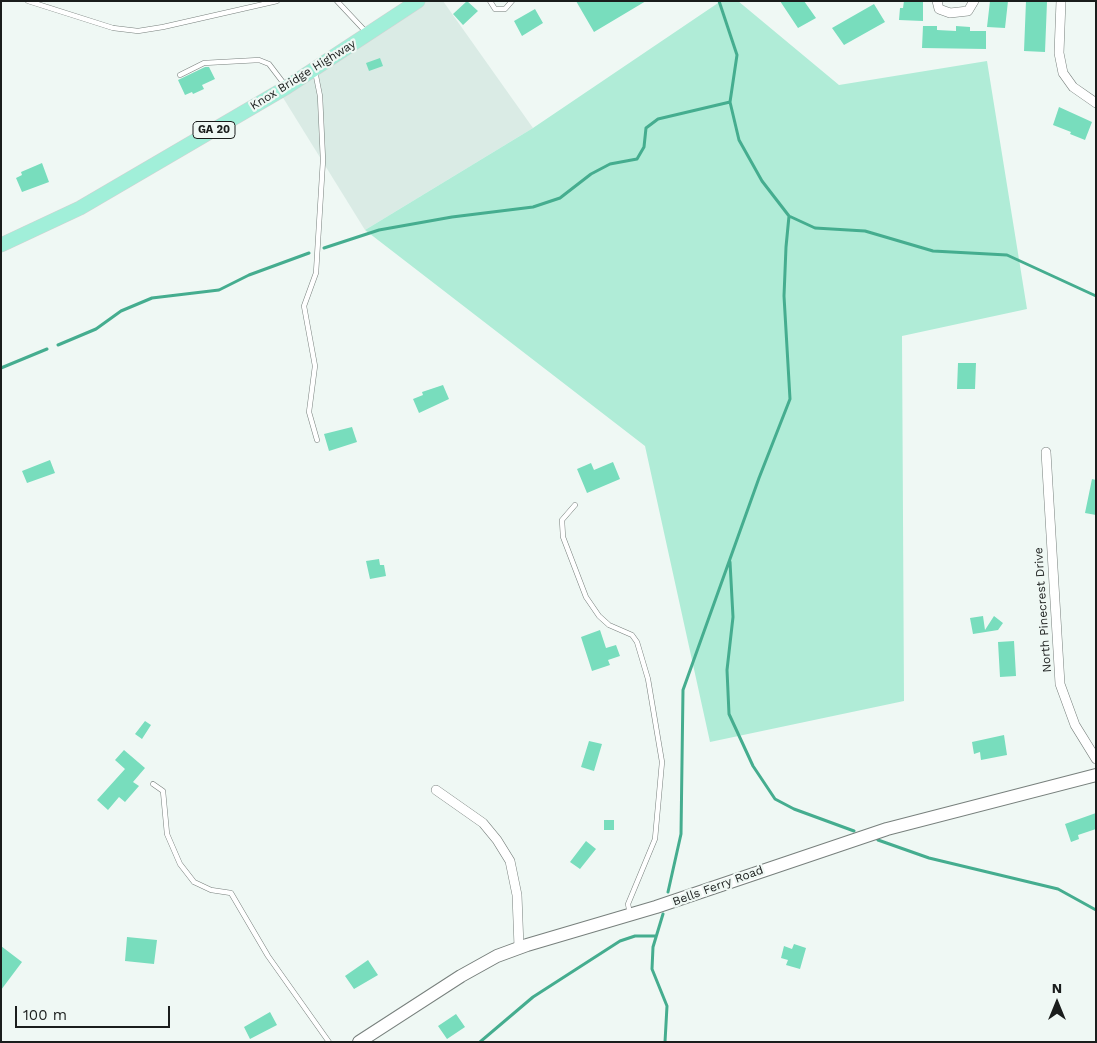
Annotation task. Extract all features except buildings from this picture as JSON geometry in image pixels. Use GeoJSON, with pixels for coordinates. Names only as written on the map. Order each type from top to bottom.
{"type":"FeatureCollection","features":[{"type":"Feature","properties":{"kind":"main road","name":"Knox Bridge Highway"},"geometry":{"type":"LineString","coordinates":[[1,245],[80,208],[287,87],[418,1]]}},
{"type":"Feature","properties":{"kind":"main road","name":"Bells Ferry Road"},"geometry":{"type":"LineString","coordinates":[[359,1042],[449,983],[497,956],[519,948],[630,915],[887,828],[1024,795],[1096,775]]}},
{"type":"Feature","properties":{"kind":"street"},"geometry":{"type":"LineString","coordinates":[[937,1],[939,9],[950,13],[968,12],[974,1]]}},
{"type":"Feature","properties":{"kind":"street"},"geometry":{"type":"LineString","coordinates":[[1061,1],[1059,53],[1063,73],[1073,87],[1096,103]]}},
{"type":"Feature","properties":{"kind":"street","name":"North Pinecrest Drive"},"geometry":{"type":"LineString","coordinates":[[1046,452],[1060,684],[1075,725],[1096,759]]}},
{"type":"Feature","properties":{"kind":"street"},"geometry":{"type":"LineString","coordinates":[[436,790],[483,823],[497,840],[510,861],[517,895],[519,948]]}},
{"type":"Feature","properties":{"kind":"lane"},"geometry":{"type":"LineString","coordinates":[[28,1],[113,28],[138,31],[277,1]]}},
{"type":"Feature","properties":{"kind":"lane"},"geometry":{"type":"LineString","coordinates":[[337,1],[368,34]]}},
{"type":"Feature","properties":{"kind":"lane"},"geometry":{"type":"LineString","coordinates":[[490,1],[495,9],[505,9],[512,1]]}},
{"type":"Feature","properties":{"kind":"lane"},"geometry":{"type":"LineString","coordinates":[[180,74],[204,62],[260,60],[268,64],[287,87]]}},
{"type":"Feature","properties":{"kind":"lane"},"geometry":{"type":"LineString","coordinates":[[314,70],[320,96],[323,160],[316,273],[304,306],[314,366],[309,412],[317,440]]}},
{"type":"Feature","properties":{"kind":"lane"},"geometry":{"type":"LineString","coordinates":[[575,505],[562,520],[563,537],[586,597],[599,616],[609,625],[632,635],[637,642],[648,679],[662,762],[655,839],[628,904],[630,915]]}},
{"type":"Feature","properties":{"kind":"lane"},"geometry":{"type":"LineString","coordinates":[[152,784],[163,791],[167,834],[180,864],[194,882],[211,890],[231,893],[268,956],[329,1042]]}},
{"type":"Feature","properties":{"kind":"shaded area"},"geometry":{"type":"Polygon","coordinates":[[[409,1],[443,1],[533,128],[365,230],[277,88],[409,1]]]}},
{"type":"Feature","properties":{"kind":"green space"},"geometry":{"type":"Polygon","coordinates":[[[721,1],[738,1],[839,85],[987,61],[1027,309],[902,336],[904,701],[710,742],[645,446],[365,230],[533,128],[721,1]]]}},
{"type":"Feature","properties":{"kind":"waterway"},"geometry":{"type":"LineString","coordinates":[[719,1],[737,55],[730,102],[739,140],[762,181],[789,216],[815,228],[865,231],[933,251],[1007,255],[1096,296]]}},
{"type":"Feature","properties":{"kind":"waterway"},"geometry":{"type":"LineString","coordinates":[[324,248],[379,230],[452,217],[533,207],[560,198],[591,174],[610,164],[637,159],[644,147],[646,128],[658,119],[730,102]]}},
{"type":"Feature","properties":{"kind":"waterway"},"geometry":{"type":"LineString","coordinates":[[668,892],[681,834],[683,690],[759,478],[790,399],[784,296],[789,216]]}},
{"type":"Feature","properties":{"kind":"waterway"},"geometry":{"type":"LineString","coordinates":[[58,345],[96,329],[121,311],[152,298],[219,290],[249,275],[309,253]]}},
{"type":"Feature","properties":{"kind":"waterway"},"geometry":{"type":"LineString","coordinates":[[1,368],[47,349]]}},
{"type":"Feature","properties":{"kind":"waterway"},"geometry":{"type":"LineString","coordinates":[[730,562],[733,617],[727,670],[729,714],[753,766],[775,799],[794,809],[854,831]]}},
{"type":"Feature","properties":{"kind":"waterway"},"geometry":{"type":"LineString","coordinates":[[878,840],[929,858],[1058,889],[1096,910]]}},
{"type":"Feature","properties":{"kind":"waterway"},"geometry":{"type":"LineString","coordinates":[[663,914],[653,947],[652,969],[667,1006],[665,1042]]}},
{"type":"Feature","properties":{"kind":"waterway"},"geometry":{"type":"LineString","coordinates":[[480,1042],[533,997],[620,941],[635,936],[656,936]]}}]}
